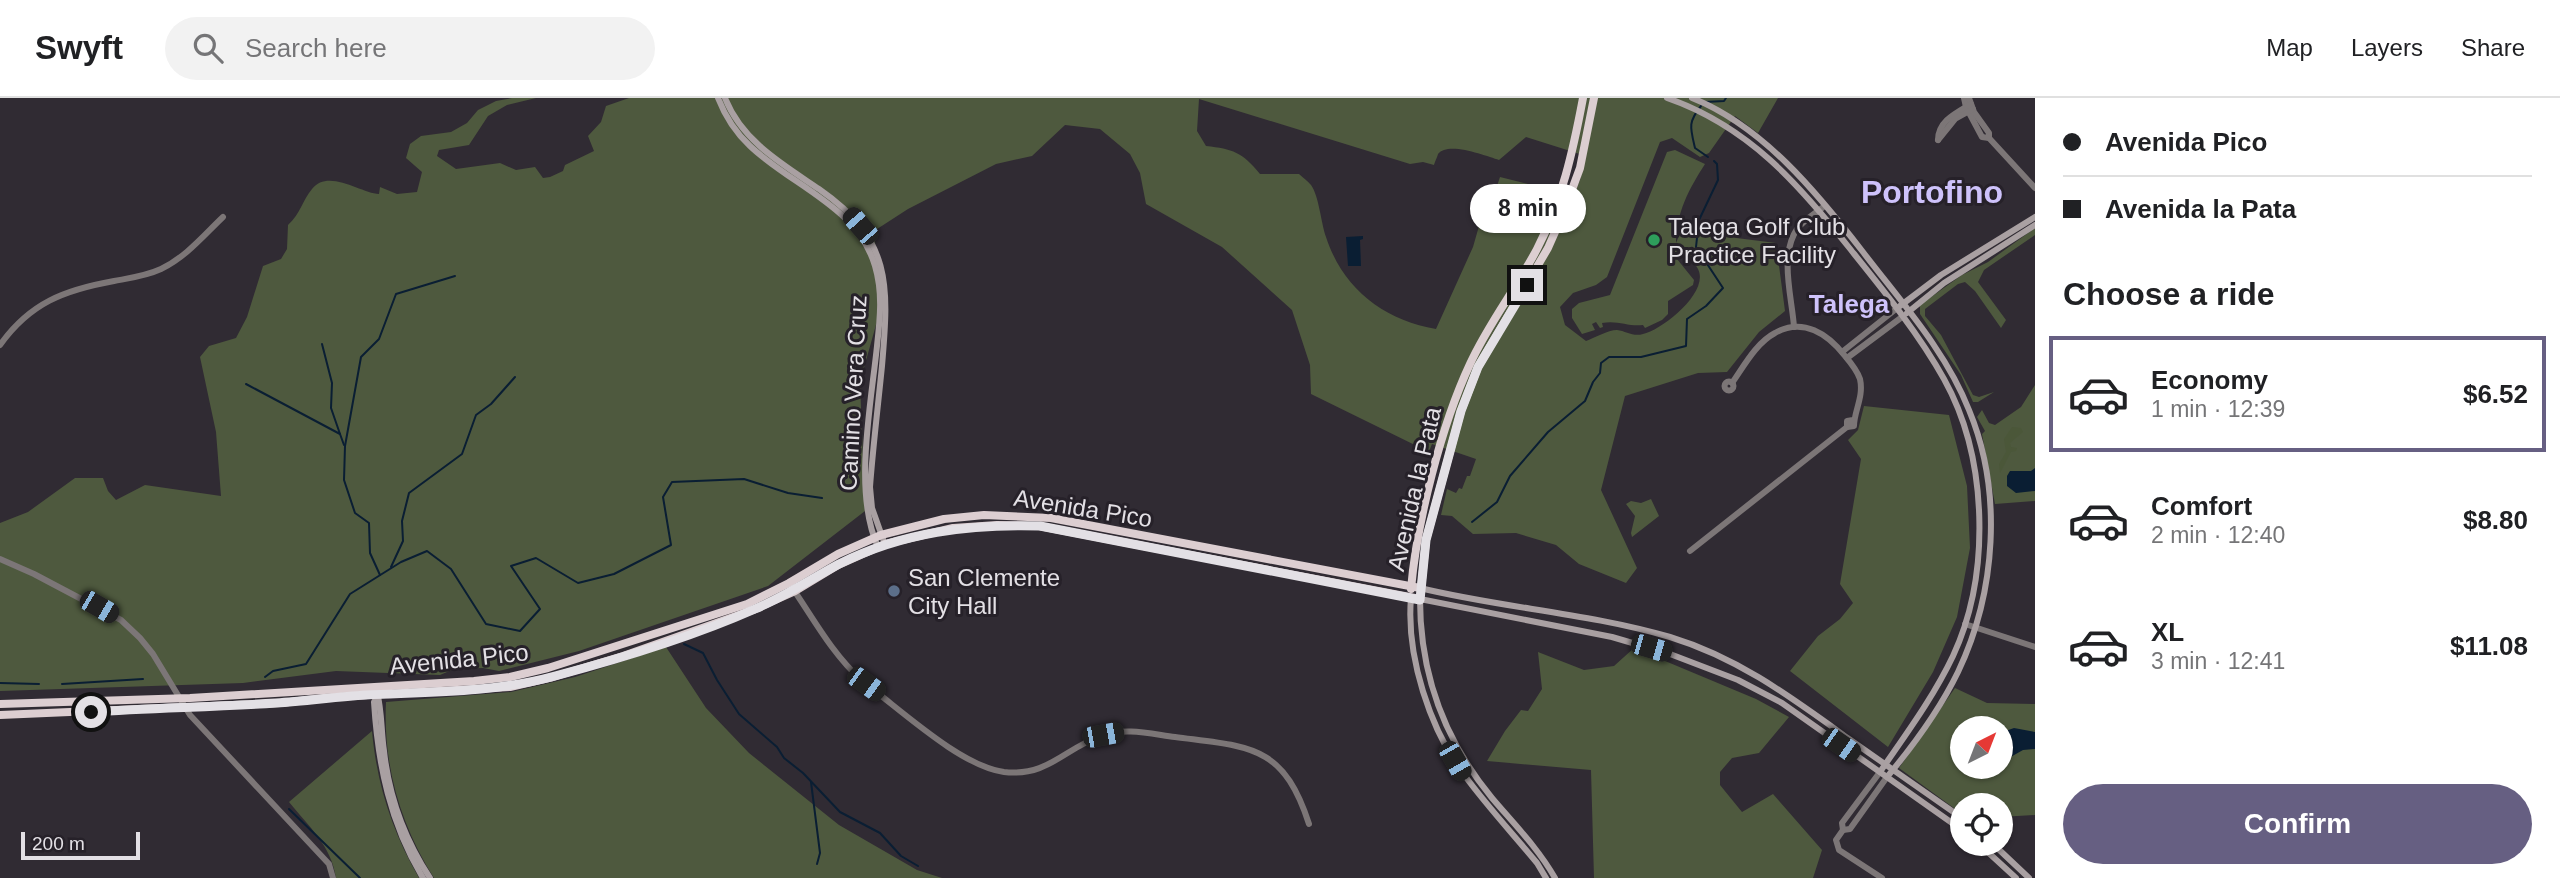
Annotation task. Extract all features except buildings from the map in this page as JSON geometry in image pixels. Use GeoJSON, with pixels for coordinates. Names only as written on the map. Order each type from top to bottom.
{"type":"FeatureCollection","features":[{"type":"Feature","properties":{"kind":"highway","name":"Avenida la Pata"},"geometry":{"type":"LineString","coordinates":[[1415,599],[1419,536],[1453,405],[1470,363],[1536,250],[1554,213],[1572,155],[1583,98]]}},
{"type":"Feature","properties":{"kind":"highway","name":"Avenida la Pata"},"geometry":{"type":"LineString","coordinates":[[1416,588],[1440,482],[1461,411],[1478,367],[1548,248],[1563,214],[1580,168],[1594,98]]}},
{"type":"Feature","properties":{"kind":"highway"},"geometry":{"type":"LineString","coordinates":[[1435,466],[1439,470],[1437,480],[1440,482]]}},
{"type":"Feature","properties":{"kind":"highway","name":"Avenida Pico"},"geometry":{"type":"LineString","coordinates":[[792,587],[838,554],[877,536],[944,519],[1028,515],[1416,588]]}},
{"type":"Feature","properties":{"kind":"highway","name":"Avenida Pico"},"geometry":{"type":"LineString","coordinates":[[0,715],[282,703],[510,677],[548,668],[747,604],[792,587],[882,545],[953,528],[1040,526],[1415,599]]}},
{"type":"Feature","properties":{"kind":"highway","name":"Avenida Pico"},"geometry":{"type":"LineString","coordinates":[[0,704],[285,692],[377,691]]}},
{"type":"Feature","properties":{"kind":"highway"},"geometry":{"type":"LineString","coordinates":[[282,703],[285,692]]}},
{"type":"Feature","properties":{"kind":"main road","name":"Camino Vera Cruz"},"geometry":{"type":"LineString","coordinates":[[718,98],[733,126],[751,147],[834,208],[858,231],[875,266],[881,313],[864,475],[868,517],[882,545]]}},
{"type":"Feature","properties":{"kind":"main road","name":"Camino Vera Cruz"},"geometry":{"type":"LineString","coordinates":[[724,98],[753,140],[849,212],[869,238],[881,264],[886,288],[886,314],[870,487],[877,536]]}},
{"type":"Feature","properties":{"kind":"main road"},"geometry":{"type":"LineString","coordinates":[[1667,98],[1714,117],[1784,161],[1826,204],[1936,349],[1970,410],[1980,445],[1991,517],[1986,584],[1976,626],[1948,691],[1887,777]]}},
{"type":"Feature","properties":{"kind":"main road"},"geometry":{"type":"LineString","coordinates":[[1692,98],[1721,112],[1753,141],[1819,210],[1902,317],[1945,381],[1961,415],[1976,474],[1980,513],[1976,576],[1965,624],[1954,654],[1923,712],[1880,772]]}},
{"type":"Feature","properties":{"kind":"main road"},"geometry":{"type":"LineString","coordinates":[[1896,309],[1941,275],[2035,216]]}},
{"type":"Feature","properties":{"kind":"main road"},"geometry":{"type":"LineString","coordinates":[[1902,317],[1944,284],[2035,225]]}},
{"type":"Feature","properties":{"kind":"main road","name":"Avenida Pico"},"geometry":{"type":"LineString","coordinates":[[1416,588],[1599,621],[1671,638],[1752,672],[1789,695],[1950,810]]}},
{"type":"Feature","properties":{"kind":"main road","name":"Avenida Pico"},"geometry":{"type":"LineString","coordinates":[[1415,599],[1601,635],[1670,654],[1738,680],[1782,703],[1950,822]]}},
{"type":"Feature","properties":{"kind":"main road","name":"Avenida la Pata"},"geometry":{"type":"LineString","coordinates":[[1415,599],[1411,636],[1426,699],[1436,724],[1463,774],[1537,863],[1546,878]]}},
{"type":"Feature","properties":{"kind":"main road","name":"Avenida la Pata"},"geometry":{"type":"LineString","coordinates":[[1415,599],[1429,678],[1450,736],[1469,768],[1543,858],[1555,878]]}},
{"type":"Feature","properties":{"kind":"main road"},"geometry":{"type":"LineString","coordinates":[[377,691],[374,702],[378,753],[388,800],[403,843],[423,878]]}},
{"type":"Feature","properties":{"kind":"main road"},"geometry":{"type":"LineString","coordinates":[[377,691],[391,792],[407,837],[430,878]]}},
{"type":"Feature","properties":{"kind":"main road"},"geometry":{"type":"LineString","coordinates":[[1992,856],[2016,878]]}},
{"type":"Feature","properties":{"kind":"main road"},"geometry":{"type":"LineString","coordinates":[[2006,856],[2029,878]]}},
{"type":"Feature","properties":{"kind":"street"},"geometry":{"type":"LineString","coordinates":[[1964,98],[1982,129],[1989,133],[1989,138],[2035,188]]}},
{"type":"Feature","properties":{"kind":"street"},"geometry":{"type":"LineString","coordinates":[[1969,106],[1938,140],[1938,134],[1946,120],[1969,106]]}},
{"type":"Feature","properties":{"kind":"street"},"geometry":{"type":"LineString","coordinates":[[2005,155],[2015,156],[2018,169]]}},
{"type":"Feature","properties":{"kind":"street"},"geometry":{"type":"LineString","coordinates":[[1794,327],[1788,264],[1790,244],[1800,225],[1826,204]]}},
{"type":"Feature","properties":{"kind":"street"},"geometry":{"type":"LineString","coordinates":[[0,345],[19,323],[56,296],[80,287],[144,275],[163,268],[185,254],[223,217]]}},
{"type":"Feature","properties":{"kind":"street"},"geometry":{"type":"LineString","coordinates":[[1844,355],[1896,309]]}},
{"type":"Feature","properties":{"kind":"street"},"geometry":{"type":"LineString","coordinates":[[1844,355],[1902,317]]}},
{"type":"Feature","properties":{"kind":"street"},"geometry":{"type":"LineString","coordinates":[[1690,551],[1847,427],[1847,421],[1853,420],[1861,399],[1856,369],[1828,336],[1817,330],[1794,327],[1775,332],[1765,340],[1732,383]]}},
{"type":"Feature","properties":{"kind":"street"},"geometry":{"type":"LineString","coordinates":[[0,559],[121,620],[140,638],[153,654],[184,707],[329,864],[332,878]]}},
{"type":"Feature","properties":{"kind":"street"},"geometry":{"type":"LineString","coordinates":[[792,587],[847,667],[973,763],[1006,772],[1038,769],[1055,762],[1083,744],[1118,732],[1231,744],[1258,752],[1283,771],[1297,791],[1309,824]]}},
{"type":"Feature","properties":{"kind":"street"},"geometry":{"type":"LineString","coordinates":[[1965,624],[2035,647]]}},
{"type":"Feature","properties":{"kind":"street"},"geometry":{"type":"LineString","coordinates":[[1880,772],[1842,822],[1843,830],[1836,840],[1836,845],[1847,856],[1882,878]]}},
{"type":"Feature","properties":{"kind":"street"},"geometry":{"type":"LineString","coordinates":[[1843,830],[1850,829],[1887,777]]}},
{"type":"Feature","properties":{"kind":"green space"},"geometry":{"type":"Polygon","coordinates":[[[536,98],[507,105],[488,116],[469,145],[439,150],[437,156],[456,169],[500,163],[516,170],[535,167],[543,178],[550,177],[563,171],[565,165],[594,151],[588,136],[601,122],[606,106],[629,98],[1778,98],[1758,133],[1735,116],[1709,153],[1700,157],[1672,138],[1660,142],[1607,277],[1596,285],[1573,293],[1560,307],[1565,325],[1586,341],[1613,330],[1636,335],[1651,331],[1672,318],[1691,299],[1700,278],[1698,269],[1676,246],[1677,259],[1694,280],[1693,285],[1668,301],[1668,314],[1662,320],[1645,328],[1643,325],[1608,322],[1602,323],[1603,327],[1600,328],[1596,322],[1592,324],[1595,330],[1582,334],[1572,318],[1572,309],[1579,303],[1610,295],[1667,152],[1675,150],[1705,164],[1684,202],[1676,243],[1681,231],[1776,243],[1785,311],[1759,332],[1727,372],[1698,373],[1625,396],[1601,490],[1637,568],[1626,583],[1579,564],[1556,545],[1516,533],[1473,534],[1452,516],[1441,515],[1447,489],[1456,493],[1459,488],[1462,489],[1476,459],[1432,444],[1428,454],[1421,448],[1311,394],[1310,365],[1292,310],[1222,247],[1146,204],[1140,173],[1130,154],[1100,129],[1065,125],[1032,156],[996,164],[908,209],[874,231],[881,307],[860,382],[865,511],[768,586],[579,651],[499,671],[483,668],[454,669],[440,675],[336,671],[243,683],[0,691],[0,523],[28,512],[75,478],[103,478],[108,491],[116,500],[145,485],[221,496],[216,432],[200,357],[209,346],[236,338],[247,317],[263,266],[281,259],[287,249],[288,225],[312,189],[319,183],[335,181],[379,194],[380,187],[397,194],[417,192],[422,172],[406,158],[410,144],[421,136],[451,132],[467,123],[478,110],[496,101],[536,98]],[[1199,99],[1197,131],[1206,146],[1236,153],[1260,174],[1299,174],[1314,190],[1333,256],[1355,287],[1383,310],[1417,325],[1436,329],[1473,247],[1485,205],[1500,177],[1573,195],[1586,156],[1526,137],[1499,160],[1450,149],[1438,154],[1434,165],[1423,162],[1410,164],[1199,99]]]}},
{"type":"Feature","properties":{"kind":"green space"},"geometry":{"type":"Polygon","coordinates":[[[2035,228],[2035,235],[1984,270],[1978,282],[2006,320],[2001,328],[1975,291],[1965,282],[1958,284],[1925,309],[1925,316],[1941,335],[1973,395],[1979,397],[1994,392],[1978,402],[1973,402],[1961,375],[1920,314],[1920,305],[1962,275],[1988,262],[2035,228]]]}},
{"type":"Feature","properties":{"kind":"green space"},"geometry":{"type":"Polygon","coordinates":[[[2035,385],[2035,501],[1995,504],[1982,434],[1985,431],[1977,417],[1982,410],[1989,423],[1995,425],[2021,407],[2035,385]]]}},
{"type":"Feature","properties":{"kind":"green space"},"geometry":{"type":"Polygon","coordinates":[[[1864,406],[1949,415],[1967,486],[1970,548],[1957,617],[1933,672],[1888,747],[1790,671],[1818,636],[1840,619],[1853,603],[1840,584],[1861,459],[1848,440],[1858,430],[1864,406]]]}},
{"type":"Feature","properties":{"kind":"green space"},"geometry":{"type":"Polygon","coordinates":[[[2012,427],[2021,428],[2023,432],[2010,443],[2011,447],[2017,448],[2016,451],[2011,452],[2000,473],[1999,464],[2006,452],[2004,439],[2012,427]]]}},
{"type":"Feature","properties":{"kind":"green space"},"geometry":{"type":"Polygon","coordinates":[[[1651,499],[1659,516],[1632,537],[1635,516],[1626,504],[1651,499]]]}},
{"type":"Feature","properties":{"kind":"green space"},"geometry":{"type":"Polygon","coordinates":[[[666,647],[706,708],[749,753],[839,825],[917,870],[942,878],[434,878],[412,837],[396,793],[387,748],[386,702],[511,692],[575,677],[666,647]]]}},
{"type":"Feature","properties":{"kind":"green space"},"geometry":{"type":"Polygon","coordinates":[[[1634,648],[1756,699],[1789,717],[1759,753],[1732,758],[1720,772],[1720,785],[1742,812],[1773,794],[1822,850],[1813,878],[1594,878],[1591,770],[1487,761],[1521,710],[1528,711],[1542,689],[1538,652],[1584,670],[1614,666],[1634,648]]]}},
{"type":"Feature","properties":{"kind":"green space"},"geometry":{"type":"Polygon","coordinates":[[[1955,688],[1987,703],[2035,704],[2035,815],[2013,816],[2013,793],[1950,793],[1950,805],[1899,768],[1955,688]]]}},
{"type":"Feature","properties":{"kind":"green space"},"geometry":{"type":"Polygon","coordinates":[[[372,731],[387,807],[419,878],[336,878],[324,846],[289,802],[372,731]]]}},
{"type":"Feature","properties":{"kind":"water"},"geometry":{"type":"Polygon","coordinates":[[[1363,236],[1360,240],[1361,266],[1348,266],[1346,237],[1363,236]]]}},
{"type":"Feature","properties":{"kind":"water"},"geometry":{"type":"Polygon","coordinates":[[[2035,468],[2035,491],[2016,493],[2007,486],[2010,471],[2031,471],[2035,468]]]}},
{"type":"Feature","properties":{"kind":"water"},"geometry":{"type":"Polygon","coordinates":[[[2013,728],[2035,732],[2035,749],[2023,750],[2013,756],[2013,728]]]}},
{"type":"Feature","properties":{"kind":"waterway"},"geometry":{"type":"LineString","coordinates":[[1705,102],[1724,101],[1726,98]]}},
{"type":"Feature","properties":{"kind":"waterway"},"geometry":{"type":"LineString","coordinates":[[1701,106],[1694,116],[1691,130],[1695,148],[1708,157]]}},
{"type":"Feature","properties":{"kind":"waterway"},"geometry":{"type":"LineString","coordinates":[[1472,522],[1497,502],[1510,476],[1548,432],[1585,401],[1600,373],[1601,363],[1609,357],[1641,357],[1686,346],[1687,319],[1706,306],[1723,288],[1696,247],[1699,220],[1718,180],[1717,164],[1714,161]]}},
{"type":"Feature","properties":{"kind":"waterway"},"geometry":{"type":"LineString","coordinates":[[380,575],[370,553],[369,523],[355,513],[344,480],[345,446],[361,357],[379,339],[396,294],[455,276]]}},
{"type":"Feature","properties":{"kind":"waterway"},"geometry":{"type":"LineString","coordinates":[[322,344],[332,383],[331,408],[340,434]]}},
{"type":"Feature","properties":{"kind":"waterway"},"geometry":{"type":"LineString","coordinates":[[391,567],[403,541],[402,521],[409,493],[462,454],[476,415],[491,404],[515,377]]}},
{"type":"Feature","properties":{"kind":"waterway"},"geometry":{"type":"LineString","coordinates":[[246,384],[340,434],[344,445]]}},
{"type":"Feature","properties":{"kind":"waterway"},"geometry":{"type":"LineString","coordinates":[[265,677],[273,671],[306,664],[350,594],[401,562],[427,551],[451,569],[486,624],[520,631],[540,609],[511,566],[536,558],[578,583],[614,574],[671,545],[663,497],[672,482],[744,479],[788,493],[822,498]]}},
{"type":"Feature","properties":{"kind":"waterway"},"geometry":{"type":"LineString","coordinates":[[684,644],[703,653],[739,714],[777,747],[784,758],[803,773],[840,812],[880,833],[901,856],[918,866]]}},
{"type":"Feature","properties":{"kind":"waterway"},"geometry":{"type":"LineString","coordinates":[[62,684],[143,679]]}},
{"type":"Feature","properties":{"kind":"waterway"},"geometry":{"type":"LineString","coordinates":[[0,683],[39,684]]}},
{"type":"Feature","properties":{"kind":"waterway"},"geometry":{"type":"LineString","coordinates":[[811,782],[820,853],[817,864]]}},
{"type":"Feature","properties":{"kind":"waterway"},"geometry":{"type":"LineString","coordinates":[[289,809],[360,878]]}},
{"type":"Feature","properties":{"kind":"place","name":"Talega Golf Club Practice Facility"},"geometry":{"type":"Point","coordinates":[1654,240]}},
{"type":"Feature","properties":{"kind":"place","name":"San Clemente City Hall"},"geometry":{"type":"Point","coordinates":[894,591]}},
{"type":"Feature","properties":{"kind":"district","name":"Portofino"},"geometry":{"type":"Point","coordinates":[1932,192]}},
{"type":"Feature","properties":{"kind":"district","name":"Talega"},"geometry":{"type":"Point","coordinates":[1849,304]}},
{"type":"Feature","properties":{"kind":"route"},"geometry":{"type":"LineString","coordinates":[[91,712],[510,687],[623,656],[704,628],[795,591],[838,565],[878,547],[953,528],[1040,526],[1420,600],[1426,540],[1461,411],[1478,367],[1527,285]]}}]}
